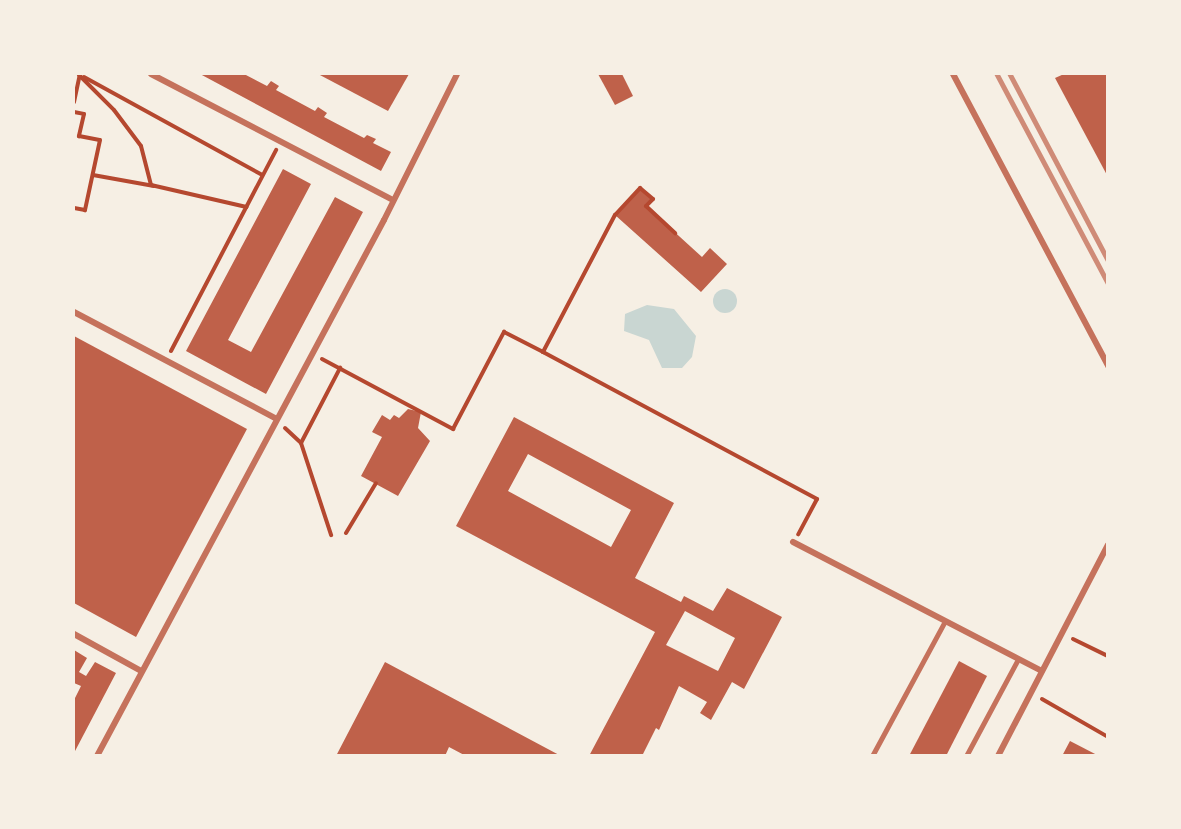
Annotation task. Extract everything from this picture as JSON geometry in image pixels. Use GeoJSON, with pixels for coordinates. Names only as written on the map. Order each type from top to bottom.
{"type":"FeatureCollection","features":[{"type":"Feature","properties":{"kind":"street"},"geometry":{"type":"LineString","coordinates":[[151,74],[393,200]]}},
{"type":"Feature","properties":{"kind":"street"},"geometry":{"type":"LineString","coordinates":[[97,756],[313,354],[457,74]]}},
{"type":"Feature","properties":{"kind":"street"},"geometry":{"type":"LineString","coordinates":[[953,74],[1107,366]]}},
{"type":"Feature","properties":{"kind":"street"},"geometry":{"type":"LineString","coordinates":[[74,312],[278,419]]}},
{"type":"Feature","properties":{"kind":"street"},"geometry":{"type":"LineString","coordinates":[[793,543],[1042,671]]}},
{"type":"Feature","properties":{"kind":"street"},"geometry":{"type":"LineString","coordinates":[[998,756],[1107,545]]}},
{"type":"Feature","properties":{"kind":"street"},"geometry":{"type":"LineString","coordinates":[[872,756],[945,621]]}},
{"type":"Feature","properties":{"kind":"street"},"geometry":{"type":"LineString","coordinates":[[74,634],[141,672]]}},
{"type":"Feature","properties":{"kind":"street"},"geometry":{"type":"LineString","coordinates":[[966,756],[1018,659]]}},
{"type":"Feature","properties":{"kind":"path"},"geometry":{"type":"LineString","coordinates":[[79,74],[262,176]]}},
{"type":"Feature","properties":{"kind":"path"},"geometry":{"type":"LineString","coordinates":[[74,102],[79,74]]}},
{"type":"Feature","properties":{"kind":"path"},"geometry":{"type":"LineString","coordinates":[[79,74],[114,110],[141,146],[151,185],[246,207]]}},
{"type":"Feature","properties":{"kind":"path"},"geometry":{"type":"LineString","coordinates":[[74,112],[84,114],[80,136],[100,140],[85,210],[74,207]]}},
{"type":"Feature","properties":{"kind":"path"},"geometry":{"type":"LineString","coordinates":[[166,361],[280,141]]}},
{"type":"Feature","properties":{"kind":"path"},"geometry":{"type":"LineString","coordinates":[[93,175],[176,190]]}},
{"type":"Feature","properties":{"kind":"path"},"geometry":{"type":"LineString","coordinates":[[543,352],[615,215],[640,188],[653,199],[646,206],[675,233]]}},
{"type":"Feature","properties":{"kind":"path"},"geometry":{"type":"LineString","coordinates":[[313,354],[453,429],[504,332],[817,499],[793,543]]}},
{"type":"Feature","properties":{"kind":"path"},"geometry":{"type":"LineString","coordinates":[[301,443],[340,368]]}},
{"type":"Feature","properties":{"kind":"path"},"geometry":{"type":"LineString","coordinates":[[278,419],[301,443],[331,535]]}},
{"type":"Feature","properties":{"kind":"path"},"geometry":{"type":"LineString","coordinates":[[346,534],[376,483]]}},
{"type":"Feature","properties":{"kind":"path"},"geometry":{"type":"LineString","coordinates":[[1061,633],[1107,656]]}},
{"type":"Feature","properties":{"kind":"path"},"geometry":{"type":"LineString","coordinates":[[1031,692],[1107,736]]}},
{"type":"Feature","properties":{"kind":"shaded area"},"geometry":{"type":"Polygon","coordinates":[[[725,289],[734,292],[737,301],[734,310],[725,313],[716,310],[713,301],[716,292],[725,289]]]}},
{"type":"Feature","properties":{"kind":"shaded area"},"geometry":{"type":"Polygon","coordinates":[[[647,305],[674,309],[696,336],[692,357],[682,368],[662,368],[649,340],[624,331],[625,314],[647,305]]]}},
{"type":"Feature","properties":{"kind":"building"},"geometry":{"type":"Polygon","coordinates":[[[200,74],[244,74],[267,86],[271,81],[279,86],[276,90],[315,111],[318,107],[327,113],[324,117],[364,138],[367,135],[376,139],[373,143],[391,152],[381,171],[200,74]]]}},
{"type":"Feature","properties":{"kind":"building"},"geometry":{"type":"Polygon","coordinates":[[[318,74],[409,74],[388,111],[318,74]]]}},
{"type":"Feature","properties":{"kind":"building"},"geometry":{"type":"Polygon","coordinates":[[[598,74],[622,74],[633,96],[615,105],[598,74]]]}},
{"type":"Feature","properties":{"kind":"building"},"geometry":{"type":"Polygon","coordinates":[[[1064,74],[1108,74],[1108,177],[1055,78],[1064,74]]]}},
{"type":"Feature","properties":{"kind":"building"},"geometry":{"type":"Polygon","coordinates":[[[283,169],[311,184],[228,340],[251,352],[335,197],[363,212],[266,394],[186,351],[283,169]]]}},
{"type":"Feature","properties":{"kind":"building"},"geometry":{"type":"Polygon","coordinates":[[[640,188],[653,199],[646,206],[702,257],[710,248],[727,264],[701,292],[615,215],[640,188]]]}},
{"type":"Feature","properties":{"kind":"building"},"geometry":{"type":"Polygon","coordinates":[[[74,336],[247,429],[136,637],[74,603],[74,336]]]}},
{"type":"Feature","properties":{"kind":"building"},"geometry":{"type":"Polygon","coordinates":[[[408,409],[421,412],[418,428],[430,441],[398,496],[361,476],[382,437],[372,432],[382,415],[390,420],[394,415],[399,418],[408,409]]]}},
{"type":"Feature","properties":{"kind":"building"},"geometry":{"type":"Polygon","coordinates":[[[514,417],[674,503],[635,578],[681,602],[684,596],[713,611],[727,588],[782,617],[744,689],[732,682],[711,720],[700,713],[707,702],[679,686],[659,730],[656,728],[642,756],[589,756],[655,632],[456,526],[514,417]],[[528,454],[508,491],[611,547],[631,510],[528,454]],[[685,611],[666,645],[718,671],[735,638],[685,611]]]}},
{"type":"Feature","properties":{"kind":"building"},"geometry":{"type":"Polygon","coordinates":[[[74,650],[87,658],[79,672],[86,676],[95,662],[116,673],[74,753],[74,700],[81,686],[74,683],[74,650]]]}},
{"type":"Feature","properties":{"kind":"building"},"geometry":{"type":"Polygon","coordinates":[[[959,661],[987,676],[946,756],[909,756],[959,661]]]}},
{"type":"Feature","properties":{"kind":"building"},"geometry":{"type":"Polygon","coordinates":[[[385,662],[561,756],[466,756],[449,747],[445,756],[336,756],[385,662]]]}},
{"type":"Feature","properties":{"kind":"building"},"geometry":{"type":"Polygon","coordinates":[[[1070,741],[1099,756],[1062,756],[1070,741]]]}},
{"type":"Feature","properties":{"kind":"railway"},"geometry":{"type":"LineString","coordinates":[[997,74],[1108,283]]}},
{"type":"Feature","properties":{"kind":"railway"},"geometry":{"type":"LineString","coordinates":[[1010,74],[1108,260]]}}]}
